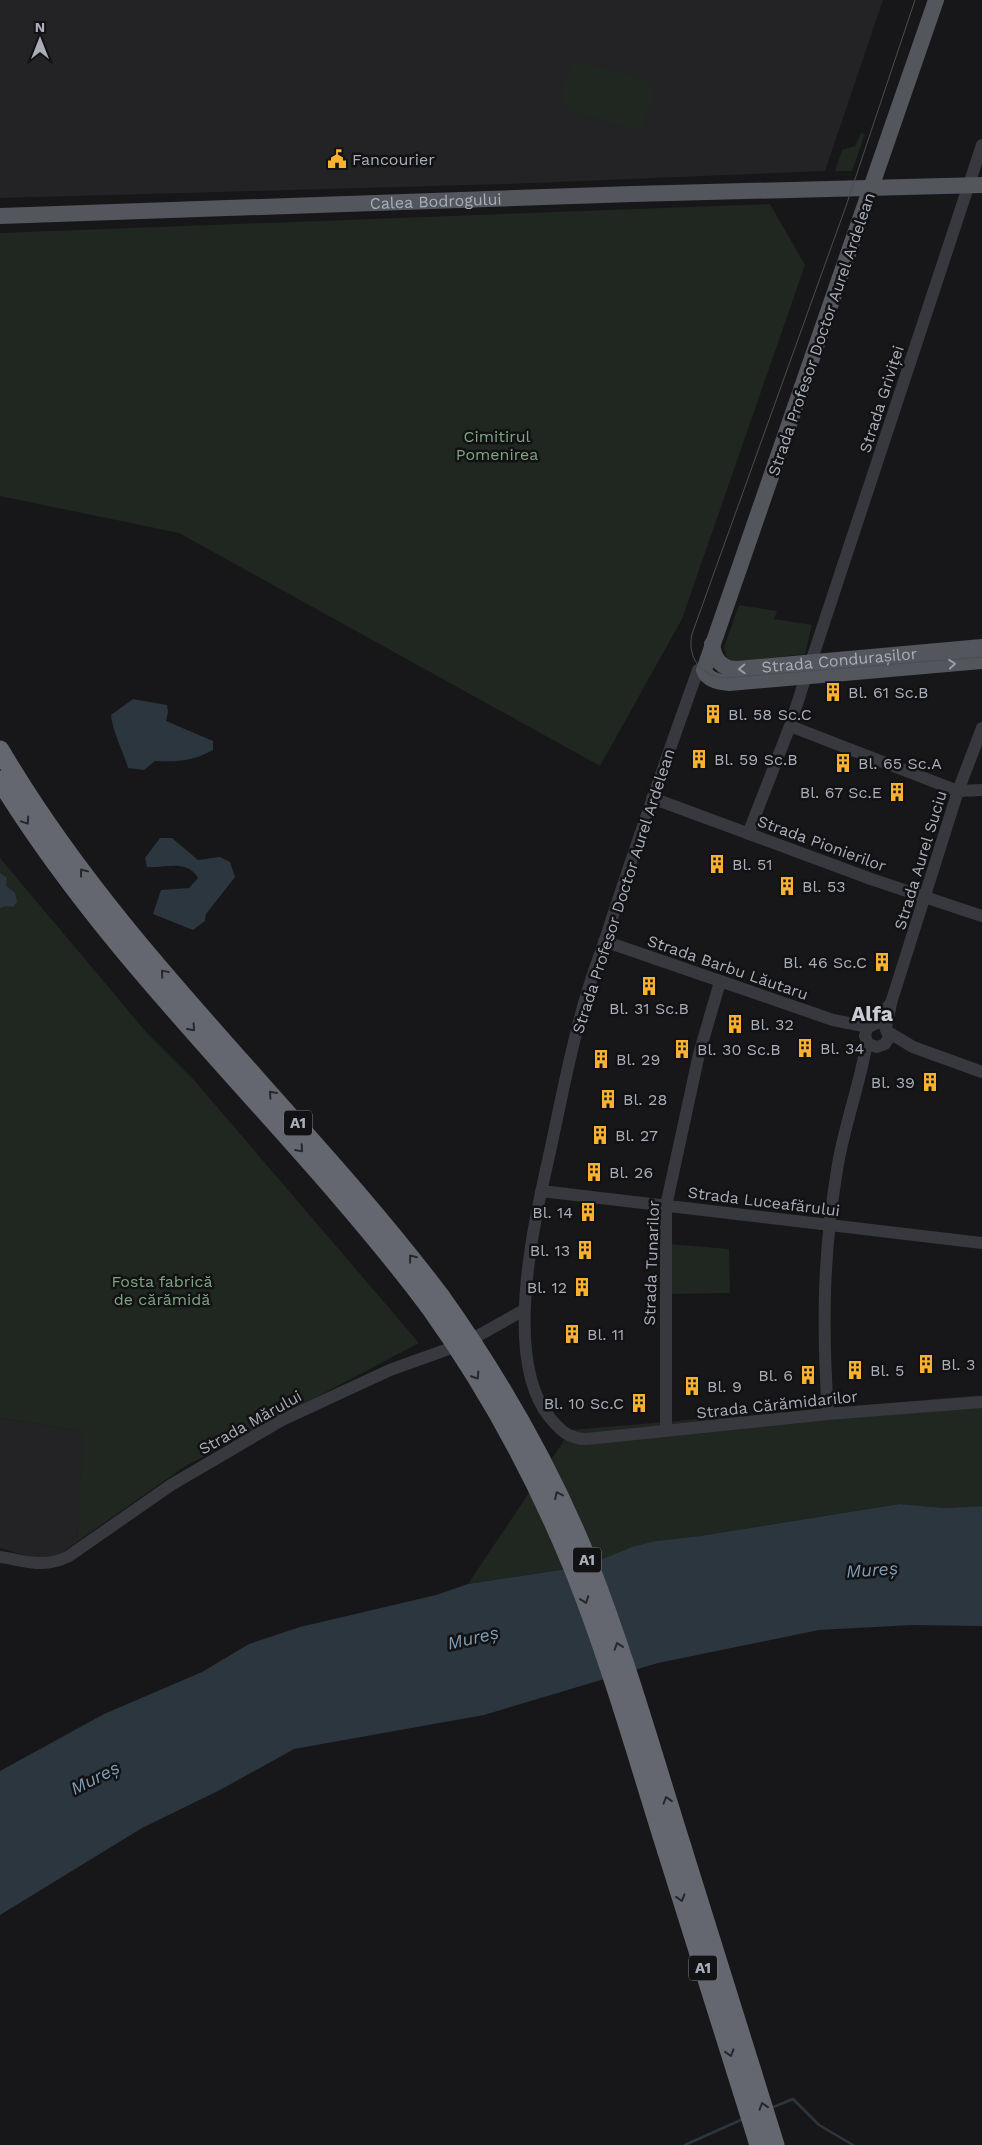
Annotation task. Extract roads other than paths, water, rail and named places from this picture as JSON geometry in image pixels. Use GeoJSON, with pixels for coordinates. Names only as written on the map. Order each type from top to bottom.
{"type":"FeatureCollection","features":[{"type":"Feature","properties":{"kind":"highway","name":"A1"},"geometry":{"type":"LineString","coordinates":[[0,750],[107,916]]}},
{"type":"Feature","properties":{"kind":"highway","name":"A1"},"geometry":{"type":"LineString","coordinates":[[0,780],[47,851],[107,916],[143,960],[337,1167],[435,1301],[481,1354],[516,1412],[575,1532],[618,1644],[674,1849],[765,2140]]}},
{"type":"Feature","properties":{"kind":"main road","name":"Strada Profesor Doctor Aurel Ardelean"},"geometry":{"type":"LineString","coordinates":[[704,668],[936,0]]}},
{"type":"Feature","properties":{"kind":"main road","name":"Calea Bodrogului"},"geometry":{"type":"LineString","coordinates":[[0,216],[975,185]]}},
{"type":"Feature","properties":{"kind":"main road","name":"Strada Condurașilor"},"geometry":{"type":"LineString","coordinates":[[712,644],[717,660],[733,669],[808,669],[982,661]]}},
{"type":"Feature","properties":{"kind":"main road","name":"Strada Condurașilor"},"geometry":{"type":"LineString","coordinates":[[715,680],[729,682],[808,669],[982,647]]}},
{"type":"Feature","properties":{"kind":"main road"},"geometry":{"type":"LineString","coordinates":[[704,668],[706,675],[715,680]]}},
{"type":"Feature","properties":{"kind":"street","name":"Strada Griviței"},"geometry":{"type":"LineString","coordinates":[[748,834],[790,726],[975,185],[982,145]]}},
{"type":"Feature","properties":{"kind":"street","name":"Strada Profesor Doctor Aurel Ardelean"},"geometry":{"type":"LineString","coordinates":[[575,1439],[562,1432],[538,1400],[528,1356],[524,1310],[530,1251],[541,1191],[582,1008],[652,798],[694,681],[700,679],[704,668]]}},
{"type":"Feature","properties":{"kind":"street","name":"Strada Condurașilor"},"geometry":{"type":"LineString","coordinates":[[694,681],[715,680]]}},
{"type":"Feature","properties":{"kind":"street"},"geometry":{"type":"LineString","coordinates":[[790,726],[958,791],[982,790]]}},
{"type":"Feature","properties":{"kind":"street","name":"Strada Aurel Suciu"},"geometry":{"type":"LineString","coordinates":[[828,1414],[822,1310],[828,1226],[838,1162],[863,1071],[890,1003],[958,791],[982,728]]}},
{"type":"Feature","properties":{"kind":"street","name":"Strada Pionierilor"},"geometry":{"type":"LineString","coordinates":[[652,798],[748,834],[982,916]]}},
{"type":"Feature","properties":{"kind":"street","name":"Strada Barbu Lăutaru"},"geometry":{"type":"LineString","coordinates":[[604,941],[877,1035]]}},
{"type":"Feature","properties":{"kind":"street","name":"Strada Tunarilor"},"geometry":{"type":"LineString","coordinates":[[666,1432],[666,1206],[699,1054],[720,982]]}},
{"type":"Feature","properties":{"kind":"street"},"geometry":{"type":"LineString","coordinates":[[877,1035],[982,1072]]}},
{"type":"Feature","properties":{"kind":"street","name":"Strada Luceafărului"},"geometry":{"type":"LineString","coordinates":[[541,1191],[982,1243]]}},
{"type":"Feature","properties":{"kind":"street","name":"Strada Mărului"},"geometry":{"type":"LineString","coordinates":[[0,1557],[41,1564],[54,1564],[69,1556],[171,1485],[282,1420],[390,1370],[465,1344],[524,1310]]}},
{"type":"Feature","properties":{"kind":"street","name":"Strada Cărămidarilor"},"geometry":{"type":"LineString","coordinates":[[575,1439],[666,1432],[828,1414],[982,1402]]}},
{"type":"Feature","properties":{"kind":"water"},"geometry":{"type":"Polygon","coordinates":[[[133,699],[167,705],[166,721],[213,741],[213,750],[186,760],[155,761],[144,770],[128,768],[111,715],[133,699]]]}},
{"type":"Feature","properties":{"kind":"water"},"geometry":{"type":"Polygon","coordinates":[[[160,838],[172,838],[198,860],[220,857],[230,862],[235,877],[206,914],[205,921],[193,930],[153,914],[161,890],[189,888],[198,878],[188,868],[182,866],[147,867],[145,858],[160,838]]]}},
{"type":"Feature","properties":{"kind":"water"},"geometry":{"type":"Polygon","coordinates":[[[0,873],[7,878],[6,886],[15,893],[17,902],[13,907],[6,906],[0,908],[0,873]]]}},
{"type":"Feature","properties":{"kind":"water","name":"Mureș"},"geometry":{"type":"Polygon","coordinates":[[[899,1504],[945,1508],[982,1506],[982,1626],[912,1625],[819,1630],[658,1663],[484,1715],[294,1749],[220,1790],[142,1828],[0,1915],[0,1771],[104,1714],[202,1672],[249,1644],[300,1627],[436,1595],[468,1584],[586,1566],[632,1547],[656,1541],[700,1536],[899,1504]]]}},
{"type":"Feature","properties":{"kind":"waterway"},"geometry":{"type":"LineString","coordinates":[[771,2108],[793,2099],[819,2125],[853,2145]]}},
{"type":"Feature","properties":{"kind":"waterway"},"geometry":{"type":"LineString","coordinates":[[685,2145],[743,2119]]}},
{"type":"Feature","properties":{"kind":"tram line"},"geometry":{"type":"LineString","coordinates":[[915,0],[846,206],[692,634],[691,642],[697,664],[708,673],[723,678],[982,657]]}},
{"type":"Feature","properties":{"kind":"place","name":"Fancourier"},"geometry":{"type":"Point","coordinates":[337,159]}},
{"type":"Feature","properties":{"kind":"place","name":"Bl. 61 Sc.B"},"geometry":{"type":"Point","coordinates":[833,692]}},
{"type":"Feature","properties":{"kind":"place","name":"Bl. 58 Sc.C"},"geometry":{"type":"Point","coordinates":[713,714]}},
{"type":"Feature","properties":{"kind":"place","name":"Bl. 59 Sc.B"},"geometry":{"type":"Point","coordinates":[699,759]}},
{"type":"Feature","properties":{"kind":"place","name":"Bl. 65 Sc.A"},"geometry":{"type":"Point","coordinates":[843,763]}},
{"type":"Feature","properties":{"kind":"place","name":"Bl. 67 Sc.E"},"geometry":{"type":"Point","coordinates":[897,792]}},
{"type":"Feature","properties":{"kind":"place","name":"Bl. 51"},"geometry":{"type":"Point","coordinates":[717,864]}},
{"type":"Feature","properties":{"kind":"place","name":"Bl. 53"},"geometry":{"type":"Point","coordinates":[787,886]}},
{"type":"Feature","properties":{"kind":"place","name":"Bl. 46 Sc.C"},"geometry":{"type":"Point","coordinates":[882,962]}},
{"type":"Feature","properties":{"kind":"place","name":"Bl. 31 Sc.B"},"geometry":{"type":"Point","coordinates":[649,986]}},
{"type":"Feature","properties":{"kind":"place","name":"Bl. 32"},"geometry":{"type":"Point","coordinates":[735,1024]}},
{"type":"Feature","properties":{"kind":"place","name":"Bl. 34"},"geometry":{"type":"Point","coordinates":[805,1048]}},
{"type":"Feature","properties":{"kind":"place","name":"Bl. 30 Sc.B"},"geometry":{"type":"Point","coordinates":[682,1049]}},
{"type":"Feature","properties":{"kind":"place","name":"Bl. 29"},"geometry":{"type":"Point","coordinates":[601,1059]}},
{"type":"Feature","properties":{"kind":"place","name":"Bl. 39"},"geometry":{"type":"Point","coordinates":[930,1082]}},
{"type":"Feature","properties":{"kind":"place","name":"Bl. 28"},"geometry":{"type":"Point","coordinates":[608,1099]}},
{"type":"Feature","properties":{"kind":"place","name":"Bl. 27"},"geometry":{"type":"Point","coordinates":[600,1135]}},
{"type":"Feature","properties":{"kind":"place","name":"Bl. 26"},"geometry":{"type":"Point","coordinates":[594,1172]}},
{"type":"Feature","properties":{"kind":"place","name":"Bl. 14"},"geometry":{"type":"Point","coordinates":[588,1212]}},
{"type":"Feature","properties":{"kind":"place","name":"Bl. 13"},"geometry":{"type":"Point","coordinates":[585,1250]}},
{"type":"Feature","properties":{"kind":"place","name":"Bl. 12"},"geometry":{"type":"Point","coordinates":[582,1287]}},
{"type":"Feature","properties":{"kind":"place","name":"Bl. 11"},"geometry":{"type":"Point","coordinates":[572,1334]}},
{"type":"Feature","properties":{"kind":"place","name":"Bl. 3"},"geometry":{"type":"Point","coordinates":[926,1364]}},
{"type":"Feature","properties":{"kind":"place","name":"Bl. 5"},"geometry":{"type":"Point","coordinates":[855,1370]}},
{"type":"Feature","properties":{"kind":"place","name":"Bl. 6"},"geometry":{"type":"Point","coordinates":[808,1375]}},
{"type":"Feature","properties":{"kind":"place","name":"Bl. 9"},"geometry":{"type":"Point","coordinates":[692,1386]}},
{"type":"Feature","properties":{"kind":"place","name":"Bl. 10 Sc.C"},"geometry":{"type":"Point","coordinates":[639,1403]}},
{"type":"Feature","properties":{"kind":"district","name":"Alfa"},"geometry":{"type":"Point","coordinates":[872,1014]}},
{"type":"Feature","properties":{"kind":"park label","name":"Cimitirul Pomenirea"},"geometry":{"type":"Point","coordinates":[497,445]}},
{"type":"Feature","properties":{"kind":"park label","name":"Fosta fabrică de cărămidă"},"geometry":{"type":"Point","coordinates":[162,1290]}}]}
